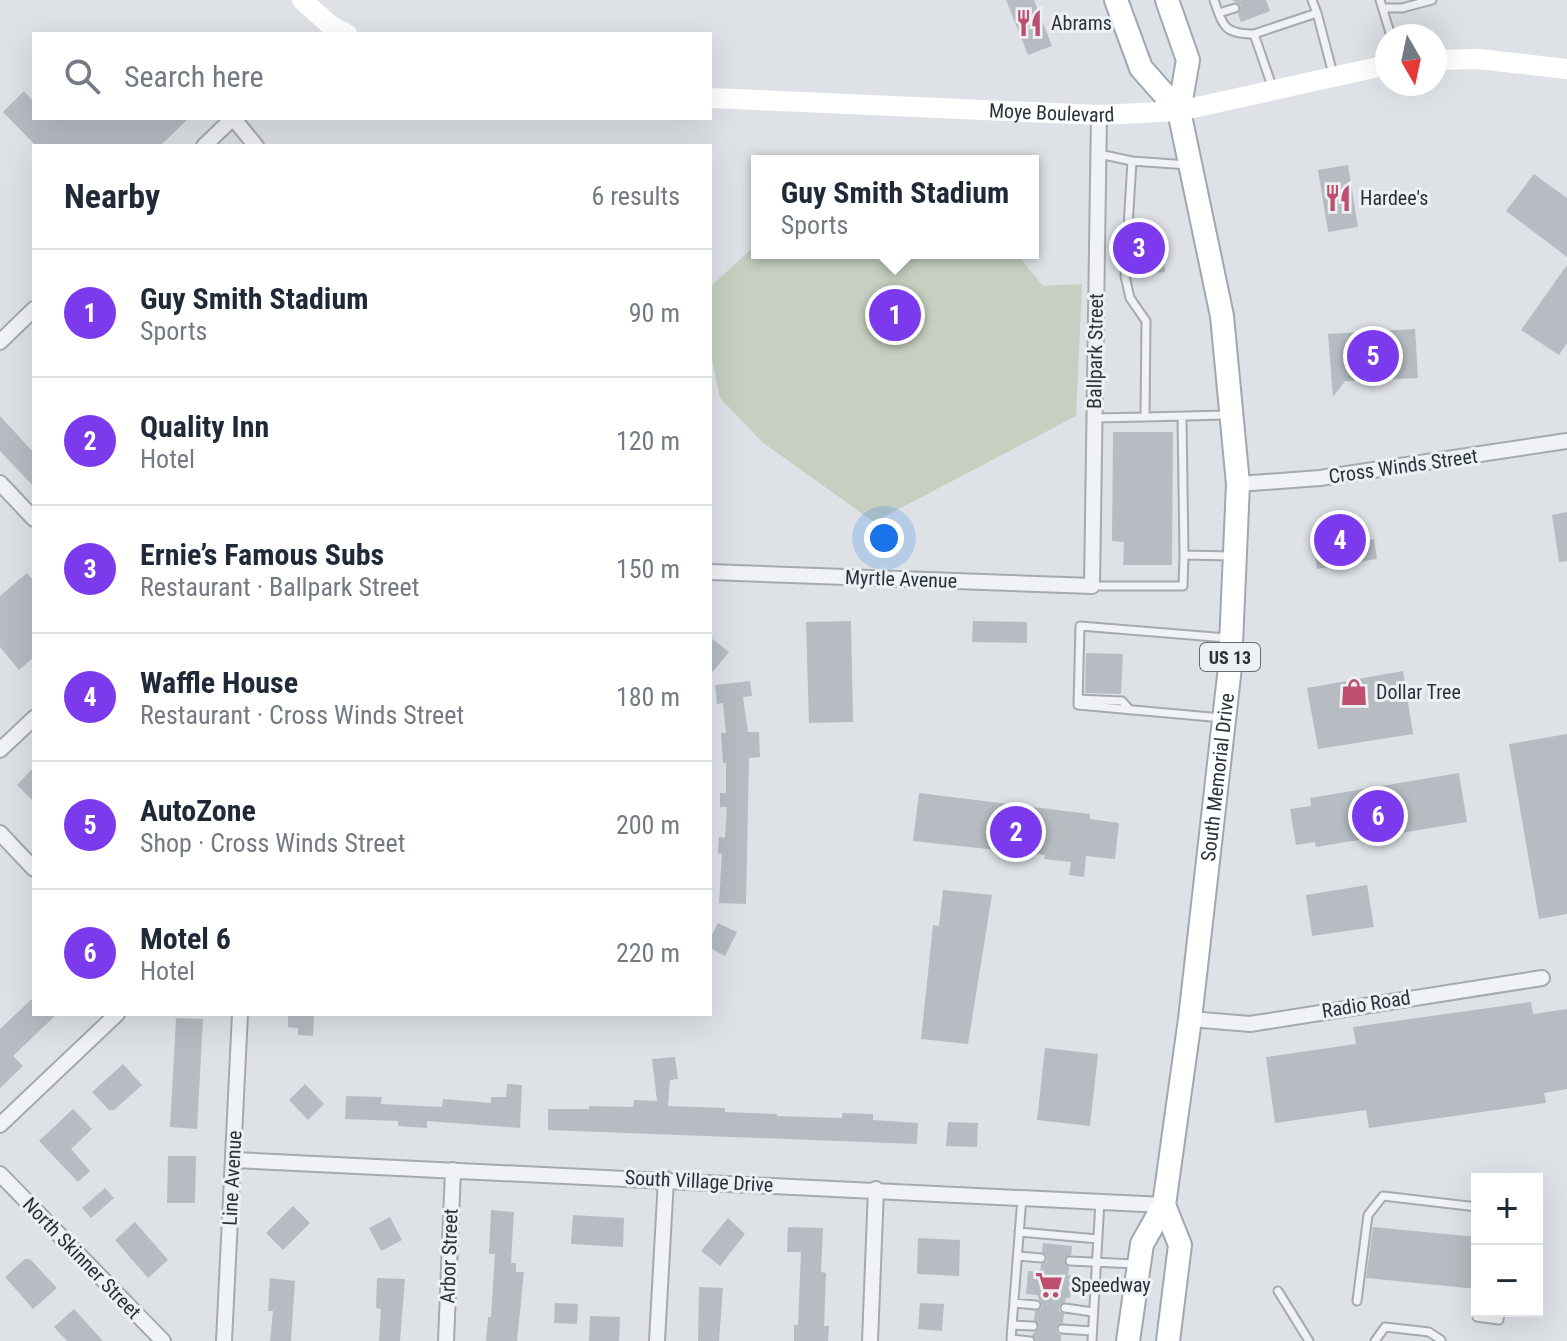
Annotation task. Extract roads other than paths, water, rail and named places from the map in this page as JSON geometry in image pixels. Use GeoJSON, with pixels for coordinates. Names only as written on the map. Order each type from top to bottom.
{"type":"FeatureCollection","features":[{"type":"Feature","properties":{"kind":"main road"},"geometry":{"type":"LineString","coordinates":[[302,0],[332,31]]}},
{"type":"Feature","properties":{"kind":"main road","name":"South Memorial Drive"},"geometry":{"type":"LineString","coordinates":[[1116,0],[1141,68],[1179,111]]}},
{"type":"Feature","properties":{"kind":"main road","name":"South Memorial Drive"},"geometry":{"type":"LineString","coordinates":[[1128,1341],[1142,1244],[1164,1205],[1190,1019],[1232,638],[1238,484],[1229,415],[1222,316],[1179,111],[1188,60],[1167,0]]}},
{"type":"Feature","properties":{"kind":"main road"},"geometry":{"type":"LineString","coordinates":[[1447,60],[1478,59],[1567,69]]}},
{"type":"Feature","properties":{"kind":"main road","name":"Moye Boulevard"},"geometry":{"type":"LineString","coordinates":[[712,98],[1099,115],[1179,111],[1375,67]]}},
{"type":"Feature","properties":{"kind":"main road","name":"South Memorial Drive"},"geometry":{"type":"LineString","coordinates":[[1164,1205],[1180,1245],[1168,1341]]}},
{"type":"Feature","properties":{"kind":"street","name":"Ballpark Street"},"geometry":{"type":"LineString","coordinates":[[1092,586],[1099,115]]}},
{"type":"Feature","properties":{"kind":"street"},"geometry":{"type":"LineString","coordinates":[[206,144],[231,120]]}},
{"type":"Feature","properties":{"kind":"street"},"geometry":{"type":"LineString","coordinates":[[235,120],[254,144]]}},
{"type":"Feature","properties":{"kind":"street"},"geometry":{"type":"LineString","coordinates":[[0,342],[32,311]]}},
{"type":"Feature","properties":{"kind":"street","name":"Cross Winds Street"},"geometry":{"type":"LineString","coordinates":[[1238,484],[1320,478],[1567,441]]}},
{"type":"Feature","properties":{"kind":"street"},"geometry":{"type":"LineString","coordinates":[[0,483],[32,517]]}},
{"type":"Feature","properties":{"kind":"street","name":"Myrtle Avenue"},"geometry":{"type":"LineString","coordinates":[[712,572],[1092,586]]}},
{"type":"Feature","properties":{"kind":"street"},"geometry":{"type":"LineString","coordinates":[[0,750],[32,720]]}},
{"type":"Feature","properties":{"kind":"street"},"geometry":{"type":"LineString","coordinates":[[0,833],[32,867]]}},
{"type":"Feature","properties":{"kind":"street","name":"Radio Road"},"geometry":{"type":"LineString","coordinates":[[1190,1019],[1250,1024],[1542,978]]}},
{"type":"Feature","properties":{"kind":"street"},"geometry":{"type":"LineString","coordinates":[[0,1125],[115,1016]]}},
{"type":"Feature","properties":{"kind":"street","name":"Line Avenue"},"geometry":{"type":"LineString","coordinates":[[224,1341],[240,1016]]}},
{"type":"Feature","properties":{"kind":"street","name":"South Village Drive"},"geometry":{"type":"LineString","coordinates":[[233,1160],[1164,1205]]}},
{"type":"Feature","properties":{"kind":"street","name":"Arbor Street"},"geometry":{"type":"LineString","coordinates":[[446,1341],[453,1170]]}},
{"type":"Feature","properties":{"kind":"street","name":"North Skinner Street"},"geometry":{"type":"LineString","coordinates":[[0,1174],[163,1341]]}},
{"type":"Feature","properties":{"kind":"street"},"geometry":{"type":"LineString","coordinates":[[657,1341],[666,1179]]}},
{"type":"Feature","properties":{"kind":"street"},"geometry":{"type":"LineString","coordinates":[[870,1341],[876,1189]]}},
{"type":"Feature","properties":{"kind":"lane"},"geometry":{"type":"LineString","coordinates":[[1214,0],[1223,26],[1237,34],[1254,34],[1317,13]]}},
{"type":"Feature","properties":{"kind":"lane"},"geometry":{"type":"LineString","coordinates":[[1312,0],[1333,76]]}},
{"type":"Feature","properties":{"kind":"lane"},"geometry":{"type":"LineString","coordinates":[[1388,24],[1382,4],[1402,8],[1432,0]]}},
{"type":"Feature","properties":{"kind":"lane"},"geometry":{"type":"LineString","coordinates":[[1219,13],[1235,8]]}},
{"type":"Feature","properties":{"kind":"lane"},"geometry":{"type":"LineString","coordinates":[[1254,34],[1274,90]]}},
{"type":"Feature","properties":{"kind":"lane"},"geometry":{"type":"LineString","coordinates":[[1098,154],[1132,161],[1190,165]]}},
{"type":"Feature","properties":{"kind":"lane"},"geometry":{"type":"LineString","coordinates":[[1132,161],[1125,276],[1130,298],[1146,321],[1145,417]]}},
{"type":"Feature","properties":{"kind":"lane"},"geometry":{"type":"LineString","coordinates":[[1094,418],[1229,415]]}},
{"type":"Feature","properties":{"kind":"lane"},"geometry":{"type":"LineString","coordinates":[[1092,586],[1183,586],[1182,417]]}},
{"type":"Feature","properties":{"kind":"lane"},"geometry":{"type":"LineString","coordinates":[[1184,555],[1235,556]]}},
{"type":"Feature","properties":{"kind":"lane"},"geometry":{"type":"LineString","coordinates":[[1224,718],[1078,705],[1080,626],[1232,638]]}},
{"type":"Feature","properties":{"kind":"lane"},"geometry":{"type":"LineString","coordinates":[[1357,1301],[1368,1215],[1383,1196],[1471,1206]]}},
{"type":"Feature","properties":{"kind":"lane"},"geometry":{"type":"LineString","coordinates":[[1022,1197],[1011,1339],[1030,1341]]}},
{"type":"Feature","properties":{"kind":"lane"},"geometry":{"type":"LineString","coordinates":[[1092,1341],[1100,1201]]}},
{"type":"Feature","properties":{"kind":"lane"},"geometry":{"type":"LineString","coordinates":[[1019,1232],[1098,1239]]}},
{"type":"Feature","properties":{"kind":"lane"},"geometry":{"type":"LineString","coordinates":[[1018,1256],[1041,1258]]}},
{"type":"Feature","properties":{"kind":"lane"},"geometry":{"type":"LineString","coordinates":[[1070,1261],[1139,1264]]}},
{"type":"Feature","properties":{"kind":"lane"},"geometry":{"type":"LineString","coordinates":[[1278,1291],[1309,1341]]}},
{"type":"Feature","properties":{"kind":"lane"},"geometry":{"type":"LineString","coordinates":[[1014,1303],[1036,1305]]}},
{"type":"Feature","properties":{"kind":"lane"},"geometry":{"type":"LineString","coordinates":[[1065,1308],[1093,1312]]}},
{"type":"Feature","properties":{"kind":"lane"},"geometry":{"type":"LineString","coordinates":[[1477,1317],[1499,1320],[1499,1317]]}},
{"type":"Feature","properties":{"kind":"lane"},"geometry":{"type":"LineString","coordinates":[[1012,1325],[1033,1326]]}},
{"type":"Feature","properties":{"kind":"lane"},"geometry":{"type":"LineString","coordinates":[[1375,1341],[1385,1327],[1429,1332],[1441,1340]]}},
{"type":"Feature","properties":{"kind":"lane"},"geometry":{"type":"LineString","coordinates":[[1062,1329],[1092,1331]]}},
{"type":"Feature","properties":{"kind":"place","name":"Abrams"},"geometry":{"type":"Point","coordinates":[1029,23]}},
{"type":"Feature","properties":{"kind":"place","name":"Hardee's"},"geometry":{"type":"Point","coordinates":[1338,198]}},
{"type":"Feature","properties":{"kind":"place","name":"Ernie’s Famous Subs"},"geometry":{"type":"Point","coordinates":[1139,248]}},
{"type":"Feature","properties":{"kind":"place","name":"Guy Smith Stadium"},"geometry":{"type":"Point","coordinates":[895,315]}},
{"type":"Feature","properties":{"kind":"place","name":"AutoZone"},"geometry":{"type":"Point","coordinates":[1373,356]}},
{"type":"Feature","properties":{"kind":"place","name":"Waffle House"},"geometry":{"type":"Point","coordinates":[1340,540]}},
{"type":"Feature","properties":{"kind":"place","name":"Dollar Tree"},"geometry":{"type":"Point","coordinates":[1354,692]}},
{"type":"Feature","properties":{"kind":"place","name":"Motel 6"},"geometry":{"type":"Point","coordinates":[1378,816]}},
{"type":"Feature","properties":{"kind":"place","name":"Quality Inn"},"geometry":{"type":"Point","coordinates":[1016,832]}},
{"type":"Feature","properties":{"kind":"place","name":"Speedway"},"geometry":{"type":"Point","coordinates":[1049,1285]}}]}
